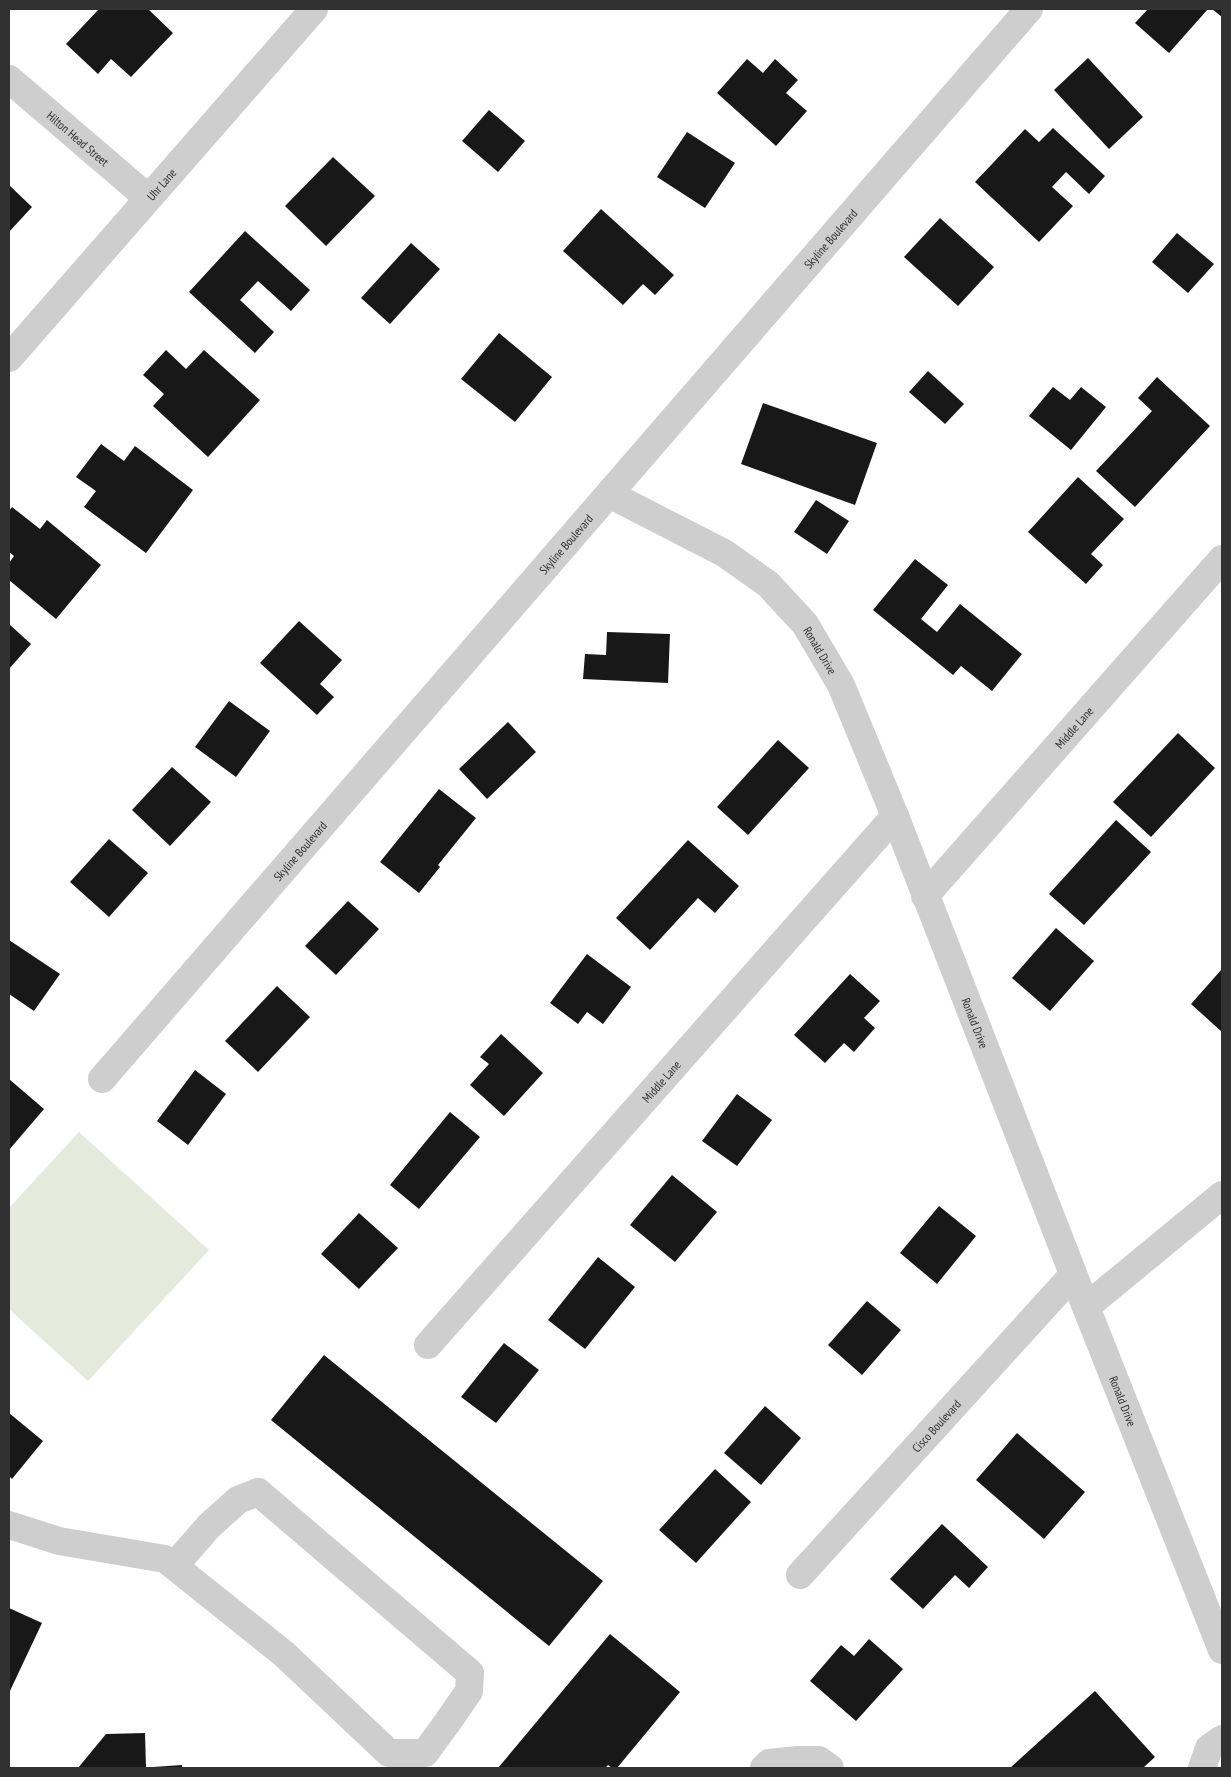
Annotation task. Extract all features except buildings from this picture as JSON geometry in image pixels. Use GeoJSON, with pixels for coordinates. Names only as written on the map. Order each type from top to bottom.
{"type":"FeatureCollection","features":[{"type":"Feature","properties":{"kind":"street","name":"Uhr Lane"},"geometry":{"type":"LineString","coordinates":[[9,358],[314,9]]}},
{"type":"Feature","properties":{"kind":"street","name":"Skyline Boulevard"},"geometry":{"type":"LineString","coordinates":[[102,1079],[1029,9]]}},
{"type":"Feature","properties":{"kind":"street","name":"Hilton Head Street"},"geometry":{"type":"LineString","coordinates":[[9,79],[148,198]]}},
{"type":"Feature","properties":{"kind":"street","name":"Ronald Drive"},"geometry":{"type":"LineString","coordinates":[[609,494],[724,553],[768,584],[805,624],[841,685],[895,816],[1073,1275],[1222,1650]]}},
{"type":"Feature","properties":{"kind":"street","name":"Middle Lane"},"geometry":{"type":"LineString","coordinates":[[925,896],[1222,559]]}},
{"type":"Feature","properties":{"kind":"street","name":"Middle Lane"},"geometry":{"type":"LineString","coordinates":[[428,1345],[895,816]]}},
{"type":"Feature","properties":{"kind":"street"},"geometry":{"type":"LineString","coordinates":[[1086,1307],[1222,1195]]}},
{"type":"Feature","properties":{"kind":"street","name":"Cisco Boulevard"},"geometry":{"type":"LineString","coordinates":[[800,1575],[1073,1275]]}},
{"type":"Feature","properties":{"kind":"street"},"geometry":{"type":"LineString","coordinates":[[9,1525],[59,1541],[165,1559],[284,1654],[389,1753],[425,1753],[469,1691],[470,1673],[258,1492],[238,1500],[210,1526],[174,1566]]}},
{"type":"Feature","properties":{"kind":"street"},"geometry":{"type":"LineString","coordinates":[[1202,1768],[1209,1748],[1222,1739]]}},
{"type":"Feature","properties":{"kind":"street"},"geometry":{"type":"LineString","coordinates":[[764,1768],[769,1763],[819,1760],[830,1768]]}},
{"type":"Feature","properties":{"kind":"shaded area"},"geometry":{"type":"Polygon","coordinates":[[[79,1132],[209,1250],[88,1381],[9,1309],[9,1208],[79,1132]]]}}]}
